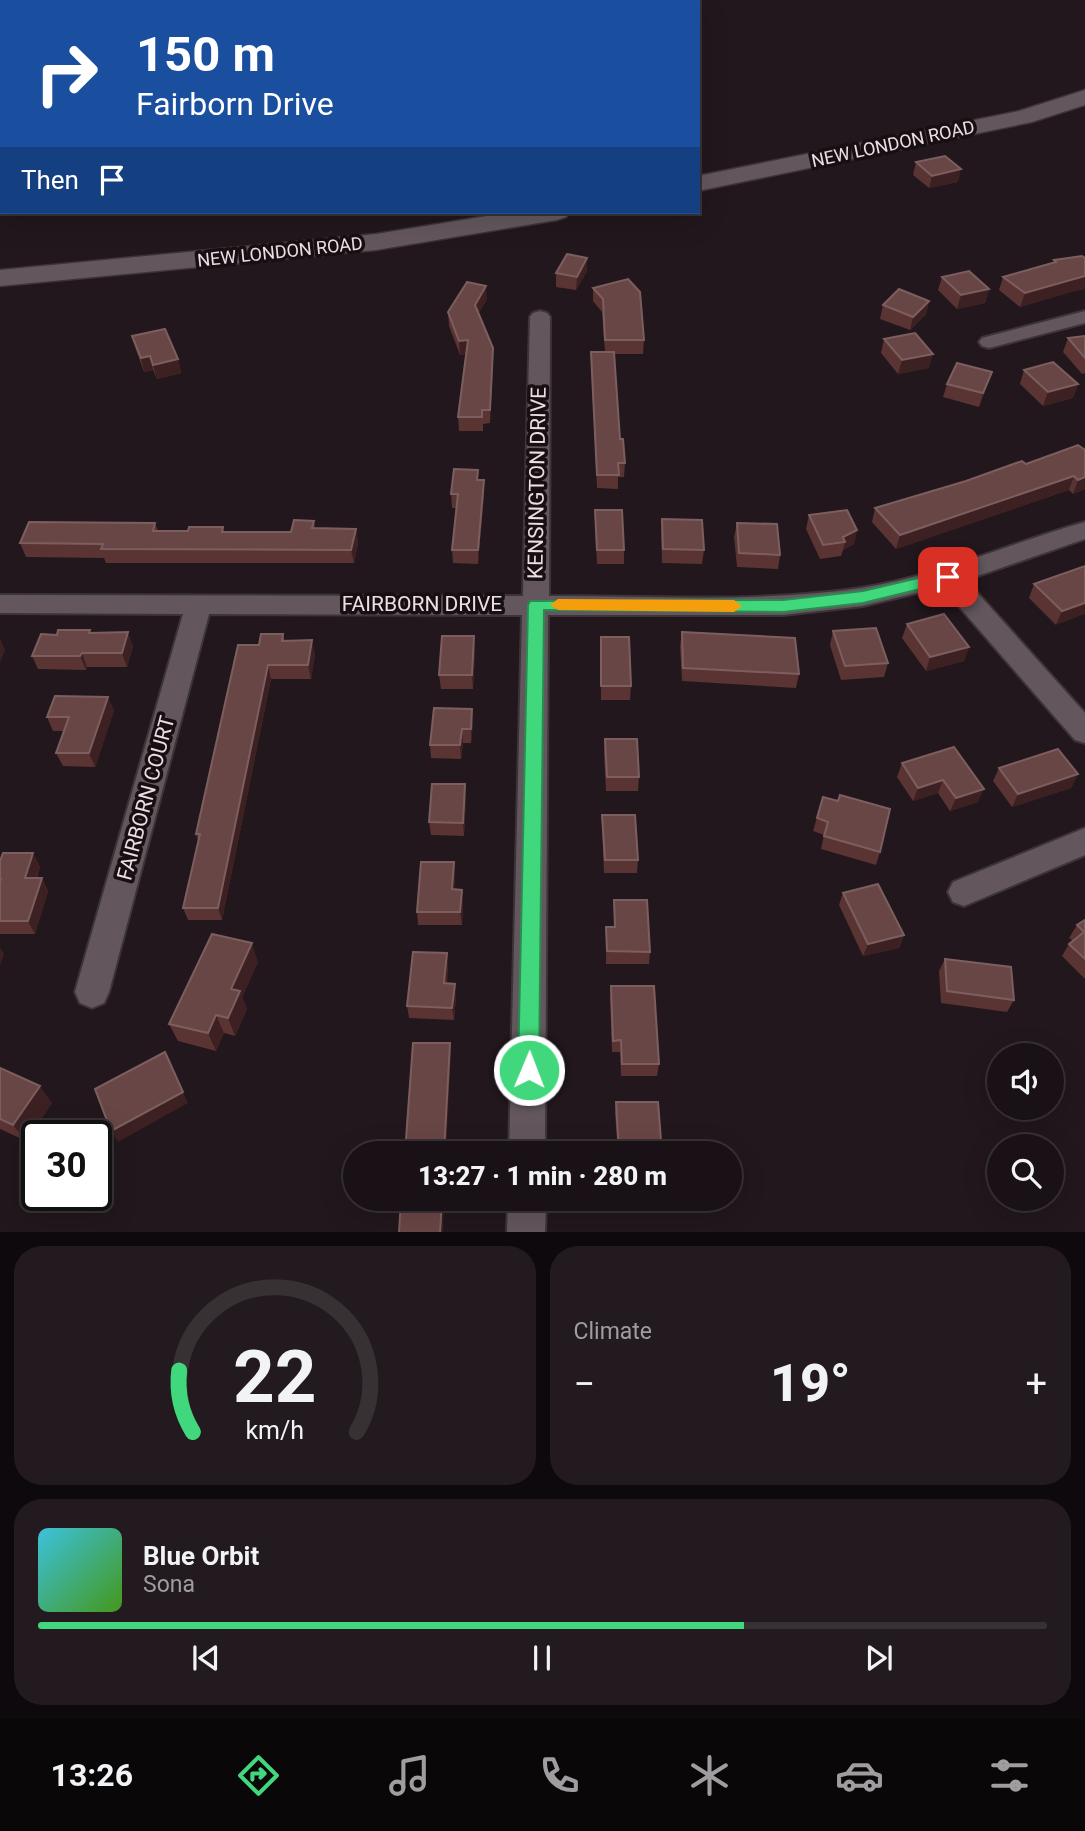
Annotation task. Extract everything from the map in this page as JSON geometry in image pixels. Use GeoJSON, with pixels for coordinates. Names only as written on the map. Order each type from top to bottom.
{"type":"FeatureCollection","features":[{"type":"Feature","properties":{"kind":"street","name":"NEW LONDON ROAD"},"geometry":{"type":"LineString","coordinates":[[700,184],[1024,117],[1085,97]]}},
{"type":"Feature","properties":{"kind":"street","name":"NEW LONDON ROAD"},"geometry":{"type":"LineString","coordinates":[[0,278],[376,242],[545,214]]}},
{"type":"Feature","properties":{"kind":"street","name":"KENSINGTON DRIVE"},"geometry":{"type":"LineString","coordinates":[[527,1141],[540,317]]}},
{"type":"Feature","properties":{"kind":"street"},"geometry":{"type":"LineString","coordinates":[[989,341],[1085,317]]}},
{"type":"Feature","properties":{"kind":"street","name":"FAIRBORN DRIVE"},"geometry":{"type":"LineString","coordinates":[[0,604],[783,606],[863,597],[948,577],[1085,530]]}},
{"type":"Feature","properties":{"kind":"street"},"geometry":{"type":"LineString","coordinates":[[948,577],[1085,732]]}},
{"type":"Feature","properties":{"kind":"street","name":"FAIRBORN COURT"},"geometry":{"type":"LineString","coordinates":[[92,992],[199,604]]}},
{"type":"Feature","properties":{"kind":"street"},"geometry":{"type":"LineString","coordinates":[[964,892],[1085,841]]}},
{"type":"Feature","properties":{"kind":"street"},"geometry":{"type":"LineString","coordinates":[[526,1232],[527,1211]]}},
{"type":"Feature","properties":{"kind":"building"},"geometry":{"type":"Polygon","coordinates":[[[945,156],[961,169],[932,176],[916,162],[945,156]]]}},
{"type":"Feature","properties":{"kind":"building"},"geometry":{"type":"Polygon","coordinates":[[[567,254],[587,258],[577,277],[556,273],[567,254]]]}},
{"type":"Feature","properties":{"kind":"building"},"geometry":{"type":"Polygon","coordinates":[[[1082,256],[1085,258],[1085,276],[1025,293],[1003,277],[1056,262],[1054,260],[1082,256]]]}},
{"type":"Feature","properties":{"kind":"building"},"geometry":{"type":"Polygon","coordinates":[[[969,271],[989,289],[961,295],[942,277],[969,271]]]}},
{"type":"Feature","properties":{"kind":"building"},"geometry":{"type":"Polygon","coordinates":[[[628,279],[640,292],[644,340],[605,340],[603,299],[593,288],[628,279]]]}},
{"type":"Feature","properties":{"kind":"building"},"geometry":{"type":"Polygon","coordinates":[[[467,282],[486,286],[475,305],[493,348],[490,410],[482,410],[482,417],[458,417],[468,340],[459,341],[448,312],[467,282]]]}},
{"type":"Feature","properties":{"kind":"building"},"geometry":{"type":"Polygon","coordinates":[[[899,289],[929,301],[913,317],[883,305],[899,289]]]}},
{"type":"Feature","properties":{"kind":"building"},"geometry":{"type":"Polygon","coordinates":[[[165,329],[178,359],[153,365],[150,356],[141,358],[132,336],[165,329]]]}},
{"type":"Feature","properties":{"kind":"building"},"geometry":{"type":"Polygon","coordinates":[[[915,333],[933,354],[902,360],[884,339],[915,333]]]}},
{"type":"Feature","properties":{"kind":"building"},"geometry":{"type":"Polygon","coordinates":[[[1085,336],[1085,358],[1068,338],[1085,336]]]}},
{"type":"Feature","properties":{"kind":"building"},"geometry":{"type":"Polygon","coordinates":[[[591,352],[614,352],[620,439],[623,439],[625,463],[618,463],[619,475],[597,475],[591,352]]]}},
{"type":"Feature","properties":{"kind":"building"},"geometry":{"type":"Polygon","coordinates":[[[1053,362],[1078,384],[1048,392],[1024,370],[1053,362]]]}},
{"type":"Feature","properties":{"kind":"building"},"geometry":{"type":"Polygon","coordinates":[[[957,363],[992,372],[983,393],[947,384],[957,363]]]}},
{"type":"Feature","properties":{"kind":"building"},"geometry":{"type":"Polygon","coordinates":[[[1078,445],[1085,450],[1085,477],[1078,480],[1074,476],[900,535],[875,508],[1022,461],[1026,464],[1078,445]]]}},
{"type":"Feature","properties":{"kind":"building"},"geometry":{"type":"Polygon","coordinates":[[[454,469],[478,470],[477,480],[484,480],[478,550],[452,550],[458,494],[451,494],[454,469]]]}},
{"type":"Feature","properties":{"kind":"building"},"geometry":{"type":"Polygon","coordinates":[[[595,510],[622,510],[624,550],[597,550],[595,510]]]}},
{"type":"Feature","properties":{"kind":"building"},"geometry":{"type":"Polygon","coordinates":[[[847,510],[857,530],[843,537],[845,542],[823,545],[809,515],[847,510]]]}},
{"type":"Feature","properties":{"kind":"building"},"geometry":{"type":"Polygon","coordinates":[[[662,519],[702,520],[704,550],[663,549],[662,519]]]}},
{"type":"Feature","properties":{"kind":"building"},"geometry":{"type":"Polygon","coordinates":[[[294,520],[314,521],[312,528],[356,529],[351,550],[101,549],[103,544],[20,543],[29,522],[155,523],[153,531],[223,527],[222,532],[291,532],[294,520]]]}},
{"type":"Feature","properties":{"kind":"building"},"geometry":{"type":"Polygon","coordinates":[[[737,523],[777,524],[780,555],[739,553],[737,523]]]}},
{"type":"Feature","properties":{"kind":"building"},"geometry":{"type":"Polygon","coordinates":[[[1085,566],[1085,603],[1062,611],[1034,584],[1085,566]]]}},
{"type":"Feature","properties":{"kind":"building"},"geometry":{"type":"Polygon","coordinates":[[[944,614],[969,647],[930,657],[907,624],[944,614]]]}},
{"type":"Feature","properties":{"kind":"building"},"geometry":{"type":"Polygon","coordinates":[[[876,628],[888,663],[845,666],[833,631],[876,628]]]}},
{"type":"Feature","properties":{"kind":"building"},"geometry":{"type":"Polygon","coordinates":[[[58,630],[90,630],[89,633],[128,632],[122,653],[32,656],[41,634],[57,635],[58,630]]]}},
{"type":"Feature","properties":{"kind":"building"},"geometry":{"type":"Polygon","coordinates":[[[682,632],[795,638],[799,674],[683,668],[682,632]]]}},
{"type":"Feature","properties":{"kind":"building"},"geometry":{"type":"Polygon","coordinates":[[[261,634],[283,634],[282,641],[312,640],[308,665],[268,665],[218,908],[183,908],[200,834],[196,834],[238,645],[259,645],[261,634]]]}},
{"type":"Feature","properties":{"kind":"building"},"geometry":{"type":"Polygon","coordinates":[[[442,636],[474,636],[472,675],[439,675],[442,636]]]}},
{"type":"Feature","properties":{"kind":"building"},"geometry":{"type":"Polygon","coordinates":[[[601,637],[629,637],[631,686],[601,686],[601,637]]]}},
{"type":"Feature","properties":{"kind":"building"},"geometry":{"type":"Polygon","coordinates":[[[55,696],[108,697],[89,753],[56,753],[69,717],[47,717],[55,696]]]}},
{"type":"Feature","properties":{"kind":"building"},"geometry":{"type":"Polygon","coordinates":[[[434,708],[472,709],[471,729],[462,729],[460,745],[430,745],[434,708]]]}},
{"type":"Feature","properties":{"kind":"building"},"geometry":{"type":"Polygon","coordinates":[[[605,739],[637,739],[639,777],[607,777],[605,739]]]}},
{"type":"Feature","properties":{"kind":"building"},"geometry":{"type":"Polygon","coordinates":[[[954,747],[984,789],[956,798],[943,780],[918,788],[902,763],[954,747]]]}},
{"type":"Feature","properties":{"kind":"building"},"geometry":{"type":"Polygon","coordinates":[[[1058,749],[1078,774],[1018,794],[999,768],[1058,749]]]}},
{"type":"Feature","properties":{"kind":"building"},"geometry":{"type":"Polygon","coordinates":[[[432,784],[465,784],[463,823],[429,822],[432,784]]]}},
{"type":"Feature","properties":{"kind":"building"},"geometry":{"type":"Polygon","coordinates":[[[840,795],[890,809],[880,852],[824,836],[828,822],[817,818],[823,797],[838,801],[840,795]]]}},
{"type":"Feature","properties":{"kind":"building"},"geometry":{"type":"Polygon","coordinates":[[[602,815],[635,815],[638,860],[605,860],[602,815]]]}},
{"type":"Feature","properties":{"kind":"building"},"geometry":{"type":"Polygon","coordinates":[[[3,853],[33,853],[25,878],[42,878],[28,921],[0,921],[0,861],[3,853]]]}},
{"type":"Feature","properties":{"kind":"building"},"geometry":{"type":"Polygon","coordinates":[[[421,862],[454,862],[452,889],[462,890],[460,912],[417,912],[421,862]]]}},
{"type":"Feature","properties":{"kind":"building"},"geometry":{"type":"Polygon","coordinates":[[[878,884],[904,935],[868,944],[843,893],[878,884]]]}},
{"type":"Feature","properties":{"kind":"building"},"geometry":{"type":"Polygon","coordinates":[[[614,900],[647,900],[650,952],[607,951],[606,927],[615,927],[614,900]]]}},
{"type":"Feature","properties":{"kind":"building"},"geometry":{"type":"Polygon","coordinates":[[[1085,920],[1085,959],[1069,944],[1084,932],[1077,925],[1085,920]]]}},
{"type":"Feature","properties":{"kind":"building"},"geometry":{"type":"Polygon","coordinates":[[[212,934],[252,943],[231,989],[240,991],[228,1018],[216,1015],[208,1033],[169,1024],[212,934]]]}},
{"type":"Feature","properties":{"kind":"building"},"geometry":{"type":"Polygon","coordinates":[[[413,952],[447,953],[444,983],[455,984],[452,1008],[407,1006],[413,952]]]}},
{"type":"Feature","properties":{"kind":"building"},"geometry":{"type":"Polygon","coordinates":[[[945,959],[1011,967],[1014,1000],[947,991],[945,959]]]}},
{"type":"Feature","properties":{"kind":"building"},"geometry":{"type":"Polygon","coordinates":[[[611,986],[654,986],[659,1064],[622,1064],[621,1040],[613,1041],[611,986]]]}},
{"type":"Feature","properties":{"kind":"building"},"geometry":{"type":"Polygon","coordinates":[[[413,1043],[450,1043],[445,1141],[406,1141],[413,1043]]]}},
{"type":"Feature","properties":{"kind":"building"},"geometry":{"type":"Polygon","coordinates":[[[165,1052],[183,1092],[112,1130],[112,1120],[107,1120],[95,1089],[165,1052]]]}},
{"type":"Feature","properties":{"kind":"building"},"geometry":{"type":"Polygon","coordinates":[[[0,1068],[40,1086],[13,1125],[0,1119],[0,1068]]]}},
{"type":"Feature","properties":{"kind":"building"},"geometry":{"type":"Polygon","coordinates":[[[616,1102],[658,1102],[661,1141],[618,1141],[616,1102]]]}},
{"type":"Feature","properties":{"kind":"building"},"geometry":{"type":"Polygon","coordinates":[[[400,1211],[441,1211],[440,1232],[399,1232],[400,1211]]]}},
{"type":"Feature","properties":{"kind":"slow traffic"},"geometry":{"type":"LineString","coordinates":[[558,605],[734,606]]}},
{"type":"Feature","properties":{"kind":"route"},"geometry":{"type":"LineString","coordinates":[[529,1070],[536,605],[783,606],[863,597],[948,577]]}}]}
